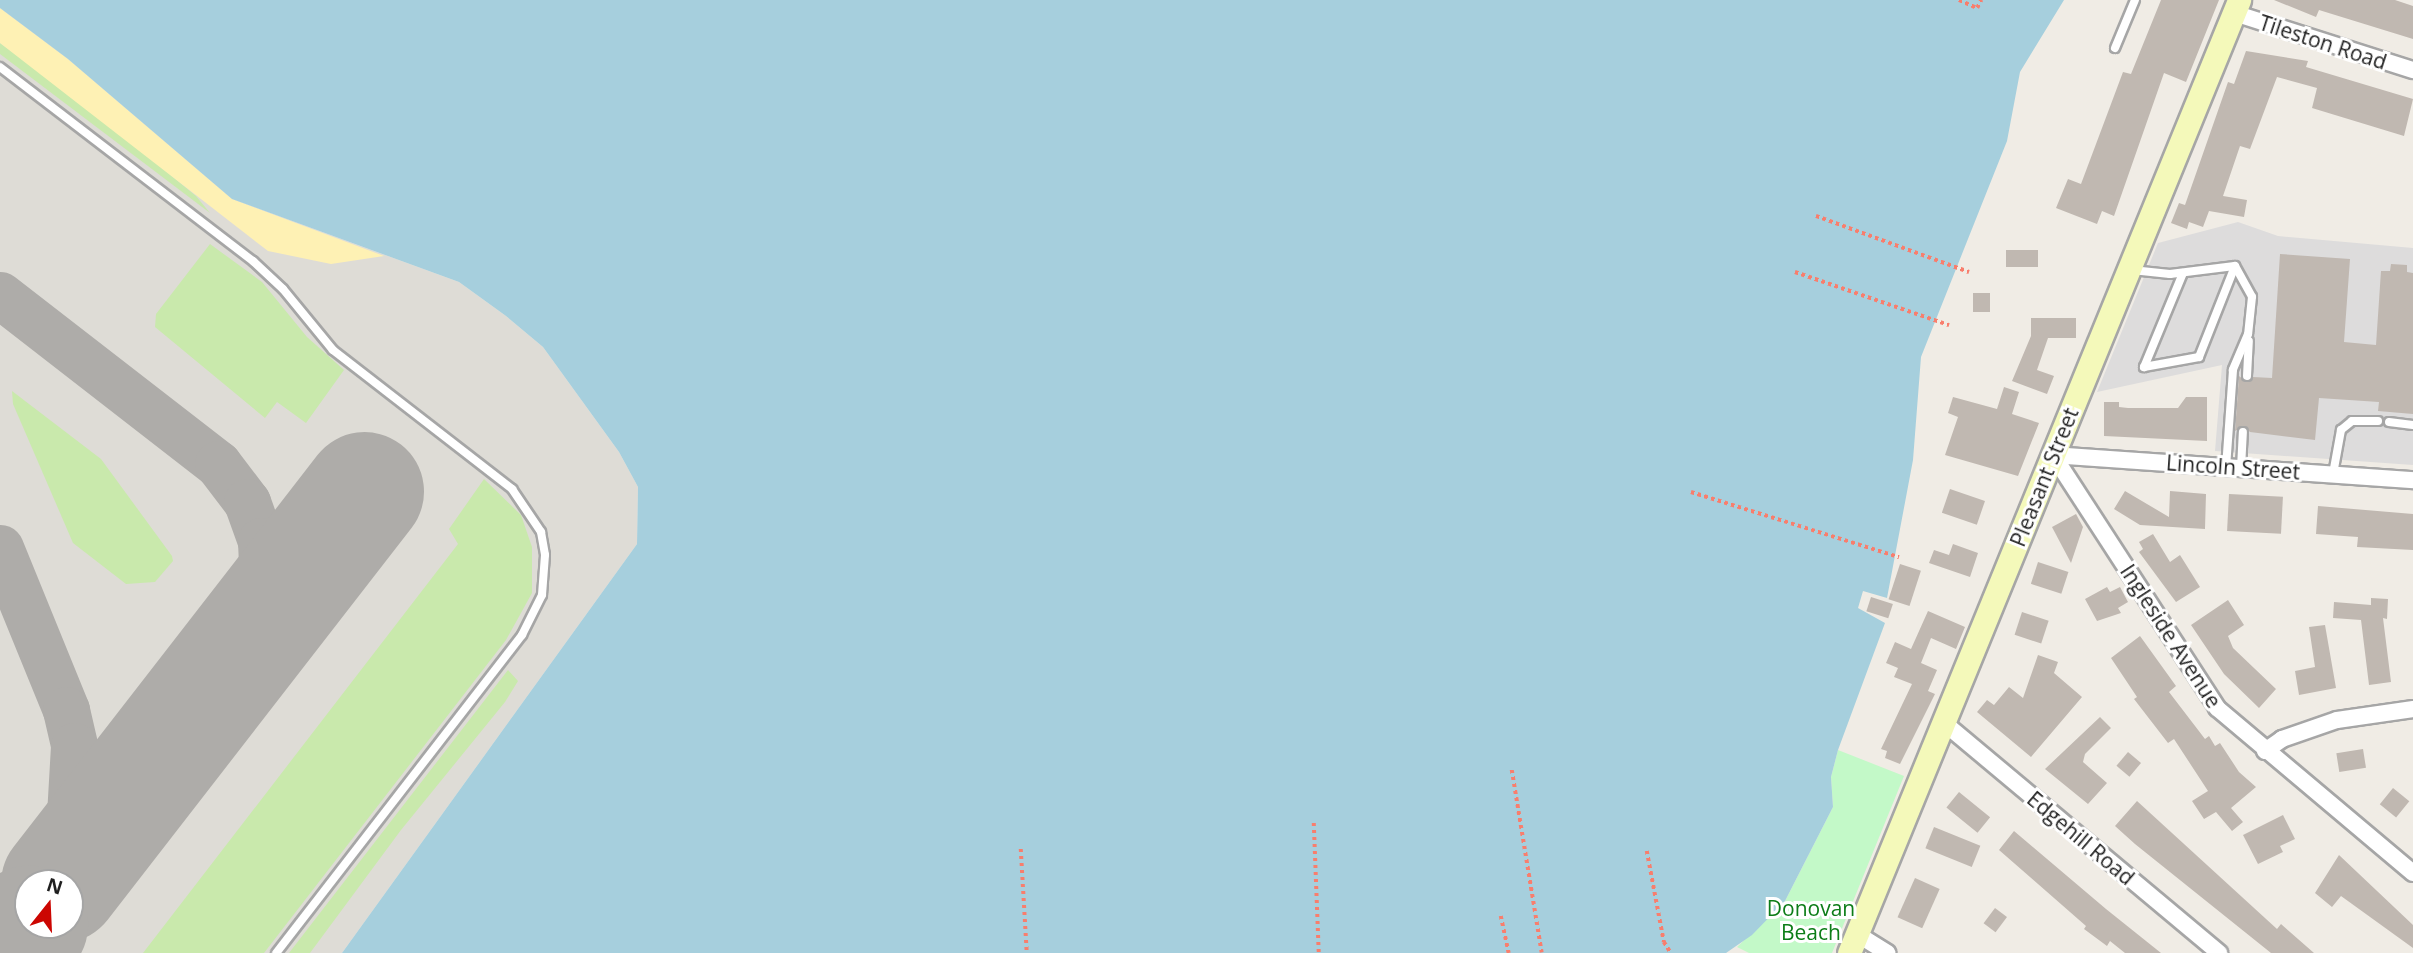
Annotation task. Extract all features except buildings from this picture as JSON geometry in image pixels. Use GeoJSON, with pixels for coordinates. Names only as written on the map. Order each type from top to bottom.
{"type":"FeatureCollection","features":[{"type":"Feature","properties":{"kind":"main road","name":"Pleasant Street"},"geometry":{"type":"LineString","coordinates":[[1853,944],[2237,6]]}},
{"type":"Feature","properties":{"kind":"street","name":"Tileston Road"},"geometry":{"type":"LineString","coordinates":[[2237,6],[2413,70]]}},
{"type":"Feature","properties":{"kind":"street","name":"Lincoln Street"},"geometry":{"type":"LineString","coordinates":[[2053,455],[2413,480]]}},
{"type":"Feature","properties":{"kind":"street","name":"Ingleside Avenue"},"geometry":{"type":"LineString","coordinates":[[2053,455],[2210,698],[2265,751],[2413,873]]}},
{"type":"Feature","properties":{"kind":"street"},"geometry":{"type":"LineString","coordinates":[[2265,751],[2282,739],[2337,720],[2413,709]]}},
{"type":"Feature","properties":{"kind":"street","name":"Edgehill Road"},"geometry":{"type":"LineString","coordinates":[[1943,722],[2219,953]]}},
{"type":"Feature","properties":{"kind":"street"},"geometry":{"type":"LineString","coordinates":[[1853,944],[1887,953]]}},
{"type":"Feature","properties":{"kind":"lane"},"geometry":{"type":"LineString","coordinates":[[2115,48],[2135,0]]}},
{"type":"Feature","properties":{"kind":"lane"},"geometry":{"type":"LineString","coordinates":[[0,67],[253,261],[283,289],[333,350],[512,489],[541,533],[545,555],[544,585],[536,613],[522,635],[276,953]]}},
{"type":"Feature","properties":{"kind":"lane"},"geometry":{"type":"LineString","coordinates":[[2129,269],[2183,273],[2235,266]]}},
{"type":"Feature","properties":{"kind":"lane"},"geometry":{"type":"LineString","coordinates":[[2183,273],[2144,367],[2199,357],[2235,266]]}},
{"type":"Feature","properties":{"kind":"lane"},"geometry":{"type":"LineString","coordinates":[[2235,266],[2252,296],[2247,376]]}},
{"type":"Feature","properties":{"kind":"lane"},"geometry":{"type":"LineString","coordinates":[[2234,468],[2234,365],[2250,328]]}},
{"type":"Feature","properties":{"kind":"lane"},"geometry":{"type":"LineString","coordinates":[[2333,474],[2341,430],[2352,421],[2378,421]]}},
{"type":"Feature","properties":{"kind":"lane"},"geometry":{"type":"LineString","coordinates":[[2389,422],[2413,425]]}},
{"type":"Feature","properties":{"kind":"lane"},"geometry":{"type":"LineString","coordinates":[[2234,468],[2243,432]]}},
{"type":"Feature","properties":{"kind":"path"},"geometry":{"type":"LineString","coordinates":[[1959,0],[1977,8],[1981,0]]}},
{"type":"Feature","properties":{"kind":"path"},"geometry":{"type":"LineString","coordinates":[[1815,216],[1969,272]]}},
{"type":"Feature","properties":{"kind":"path"},"geometry":{"type":"LineString","coordinates":[[1795,272],[1949,325]]}},
{"type":"Feature","properties":{"kind":"path"},"geometry":{"type":"LineString","coordinates":[[1691,492],[1899,557]]}},
{"type":"Feature","properties":{"kind":"path"},"geometry":{"type":"LineString","coordinates":[[1512,770],[1542,953]]}},
{"type":"Feature","properties":{"kind":"path"},"geometry":{"type":"LineString","coordinates":[[1314,823],[1319,953]]}},
{"type":"Feature","properties":{"kind":"path"},"geometry":{"type":"LineString","coordinates":[[1021,849],[1027,953]]}},
{"type":"Feature","properties":{"kind":"path"},"geometry":{"type":"LineString","coordinates":[[1647,851],[1664,942],[1671,953]]}},
{"type":"Feature","properties":{"kind":"path"},"geometry":{"type":"LineString","coordinates":[[1501,916],[1509,953]]}},
{"type":"Feature","properties":{"kind":"shaded area"},"geometry":{"type":"Polygon","coordinates":[[[0,8],[68,59],[232,199],[459,282],[506,316],[543,347],[619,452],[638,487],[637,544],[342,953],[0,953],[0,8]]]}},
{"type":"Feature","properties":{"kind":"shaded area"},"geometry":{"type":"Polygon","coordinates":[[[2238,222],[2278,236],[2413,248],[2413,465],[2215,451],[2222,365],[2097,392],[2158,243],[2238,222]]]}},
{"type":"Feature","properties":{"kind":"green space"},"geometry":{"type":"Polygon","coordinates":[[[0,43],[88,107],[196,196],[210,213],[0,54],[0,43]]]}},
{"type":"Feature","properties":{"kind":"green space"},"geometry":{"type":"Polygon","coordinates":[[[210,244],[262,282],[307,337],[344,370],[306,423],[277,402],[265,418],[155,327],[156,314],[210,244]]]}},
{"type":"Feature","properties":{"kind":"green space"},"geometry":{"type":"Polygon","coordinates":[[[12,391],[101,459],[172,556],[173,561],[155,582],[126,584],[73,543],[13,404],[12,391]]]}},
{"type":"Feature","properties":{"kind":"green space"},"geometry":{"type":"Polygon","coordinates":[[[484,479],[521,515],[532,547],[532,593],[506,640],[264,953],[143,953],[458,544],[449,529],[484,479]]]}},
{"type":"Feature","properties":{"kind":"green space"},"geometry":{"type":"Polygon","coordinates":[[[508,670],[518,681],[505,702],[401,830],[310,953],[289,953],[508,670]]]}},
{"type":"Feature","properties":{"kind":"green space","name":"Donovan Beach"},"geometry":{"type":"Polygon","coordinates":[[[1838,750],[1904,776],[1832,953],[1749,953],[1737,947],[1785,901],[1833,807],[1831,777],[1838,750]]]}},
{"type":"Feature","properties":{"kind":"sand"},"geometry":{"type":"Polygon","coordinates":[[[0,8],[68,59],[232,199],[384,256],[331,264],[268,251],[0,43],[0,8]]]}},
{"type":"Feature","properties":{"kind":"water"},"geometry":{"type":"Polygon","coordinates":[[[0,0],[2064,0],[2020,72],[2007,141],[1921,357],[1913,460],[1887,598],[1863,591],[1858,608],[1885,623],[1838,750],[1831,777],[1833,807],[1785,901],[1752,935],[1726,953],[342,953],[637,544],[638,487],[619,452],[543,347],[506,316],[459,282],[232,199],[68,59],[0,8],[0,0]]]}},
{"type":"Feature","properties":{"kind":"taxiway"},"geometry":{"type":"LineString","coordinates":[[0,295],[218,464],[247,502],[261,541],[263,587],[253,627],[219,677]]}},
{"type":"Feature","properties":{"kind":"taxiway"},"geometry":{"type":"LineString","coordinates":[[0,548],[66,710],[74,746],[69,834],[55,869]]}},
{"type":"Feature","properties":{"kind":"taxiway"},"geometry":{"type":"LineString","coordinates":[[4,953],[14,938]]}},
{"type":"Feature","properties":{"kind":"runway"},"geometry":{"type":"LineString","coordinates":[[71,869],[364,491]]}},
{"type":"Feature","properties":{"kind":"runway"},"geometry":{"type":"LineString","coordinates":[[6,953],[17,939]]}}]}
